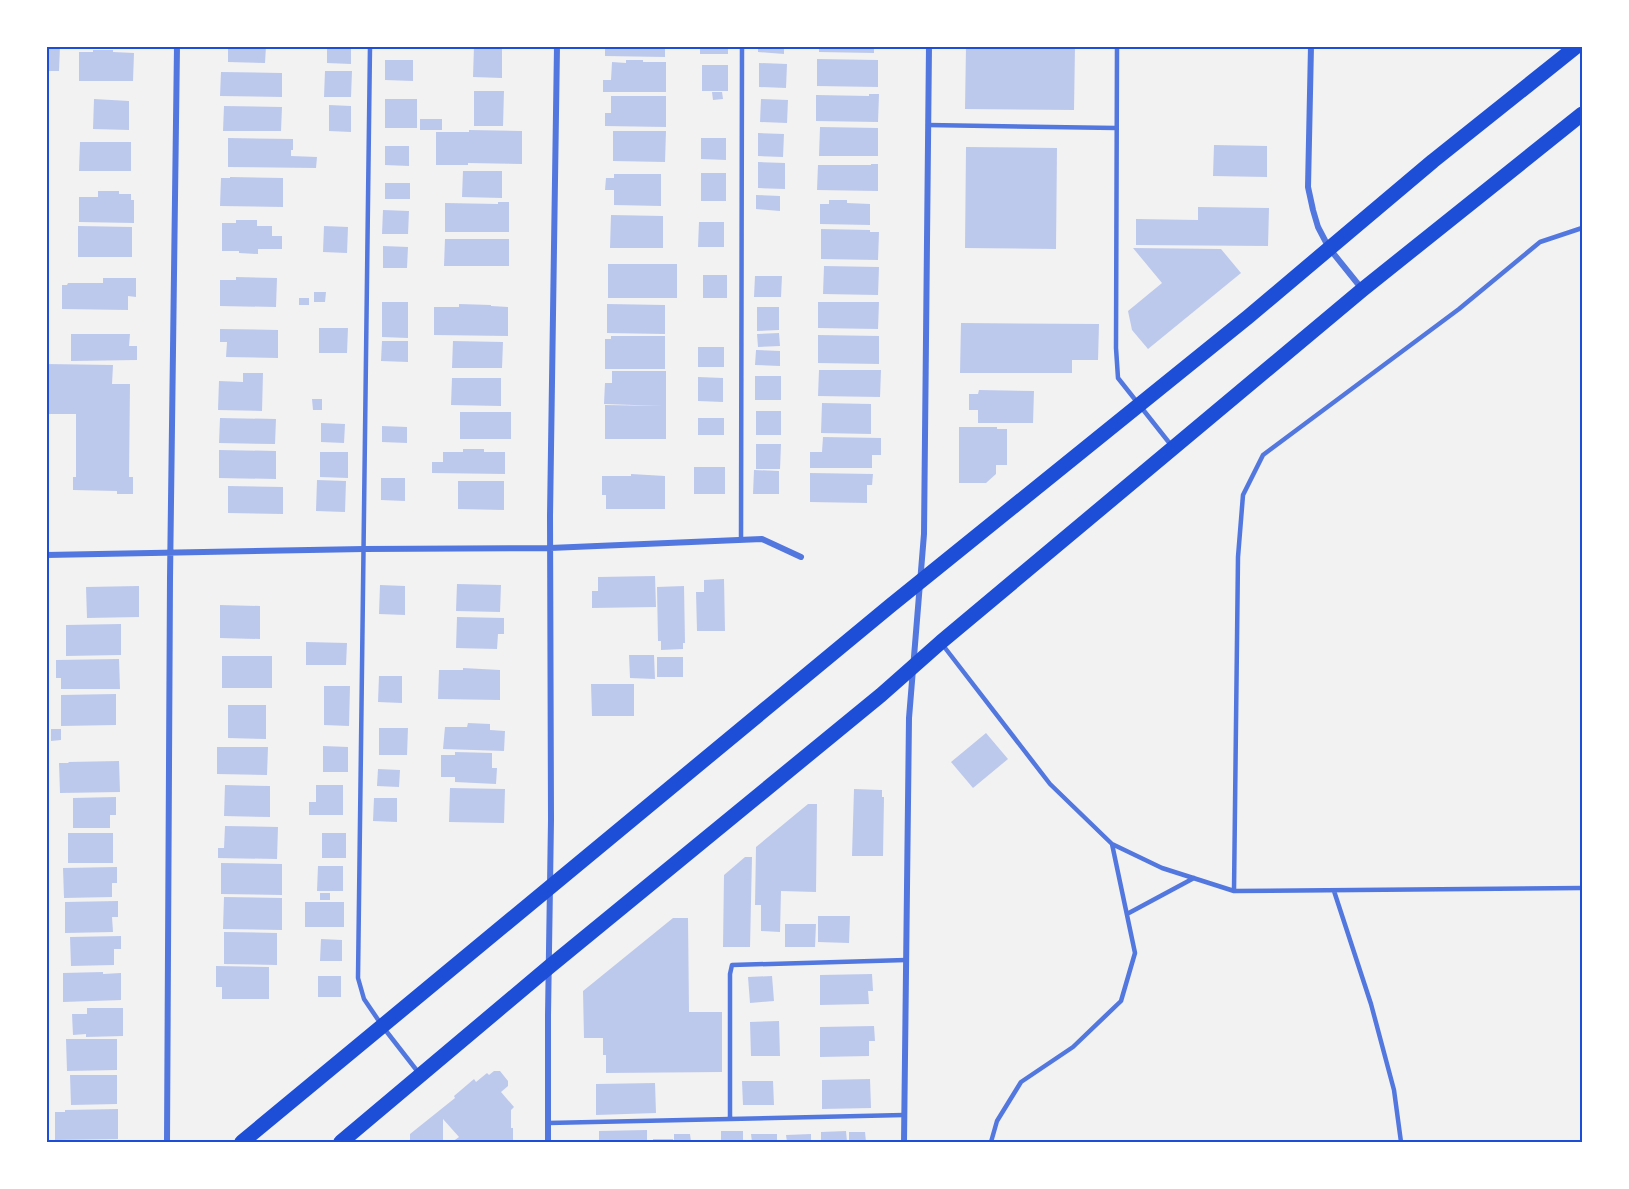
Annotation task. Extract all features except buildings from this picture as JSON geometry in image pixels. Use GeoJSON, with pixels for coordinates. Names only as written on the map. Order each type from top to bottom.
{"type":"FeatureCollection","features":[{"type":"Feature","properties":{"kind":"main road"},"geometry":{"type":"LineString","coordinates":[[242,1143],[890,606],[1139,405],[1433,161],[1577,46]]}},
{"type":"Feature","properties":{"kind":"main road"},"geometry":{"type":"LineString","coordinates":[[341,1143],[549,967],[872,703],[940,642],[1362,290],[1582,114]]}},
{"type":"Feature","properties":{"kind":"street"},"geometry":{"type":"LineString","coordinates":[[167,1143],[177,46]]}},
{"type":"Feature","properties":{"kind":"street"},"geometry":{"type":"LineString","coordinates":[[548,1143],[550,548],[557,46]]}},
{"type":"Feature","properties":{"kind":"street"},"geometry":{"type":"LineString","coordinates":[[903,1143],[909,718],[924,534],[929,46]]}},
{"type":"Feature","properties":{"kind":"street"},"geometry":{"type":"LineString","coordinates":[[1311,46],[1308,187],[1318,227],[1329,248],[1362,290]]}},
{"type":"Feature","properties":{"kind":"street"},"geometry":{"type":"LineString","coordinates":[[46,555],[550,548],[762,538],[801,557]]}},
{"type":"Feature","properties":{"kind":"lane"},"geometry":{"type":"LineString","coordinates":[[370,46],[358,978],[364,999],[421,1076]]}},
{"type":"Feature","properties":{"kind":"lane"},"geometry":{"type":"LineString","coordinates":[[741,538],[742,46]]}},
{"type":"Feature","properties":{"kind":"lane"},"geometry":{"type":"LineString","coordinates":[[1117,46],[1116,348],[1119,378],[1173,447]]}},
{"type":"Feature","properties":{"kind":"lane"},"geometry":{"type":"LineString","coordinates":[[928,125],[1116,128]]}},
{"type":"Feature","properties":{"kind":"lane"},"geometry":{"type":"LineString","coordinates":[[1233,891],[1238,557],[1243,495],[1263,455],[1459,309],[1540,242],[1582,228]]}},
{"type":"Feature","properties":{"kind":"lane"},"geometry":{"type":"LineString","coordinates":[[940,642],[1050,784],[1112,844],[1162,868],[1233,891],[1582,888]]}},
{"type":"Feature","properties":{"kind":"lane"},"geometry":{"type":"LineString","coordinates":[[991,1143],[997,1121],[1021,1082],[1073,1047],[1121,1001],[1135,953],[1112,844]]}},
{"type":"Feature","properties":{"kind":"lane"},"geometry":{"type":"LineString","coordinates":[[1127,914],[1194,878]]}},
{"type":"Feature","properties":{"kind":"lane"},"geometry":{"type":"LineString","coordinates":[[1334,891],[1371,1004],[1394,1090],[1401,1143]]}},
{"type":"Feature","properties":{"kind":"lane"},"geometry":{"type":"LineString","coordinates":[[730,1119],[730,974],[732,965],[906,960]]}},
{"type":"Feature","properties":{"kind":"lane"},"geometry":{"type":"LineString","coordinates":[[548,1123],[904,1115]]}}]}
